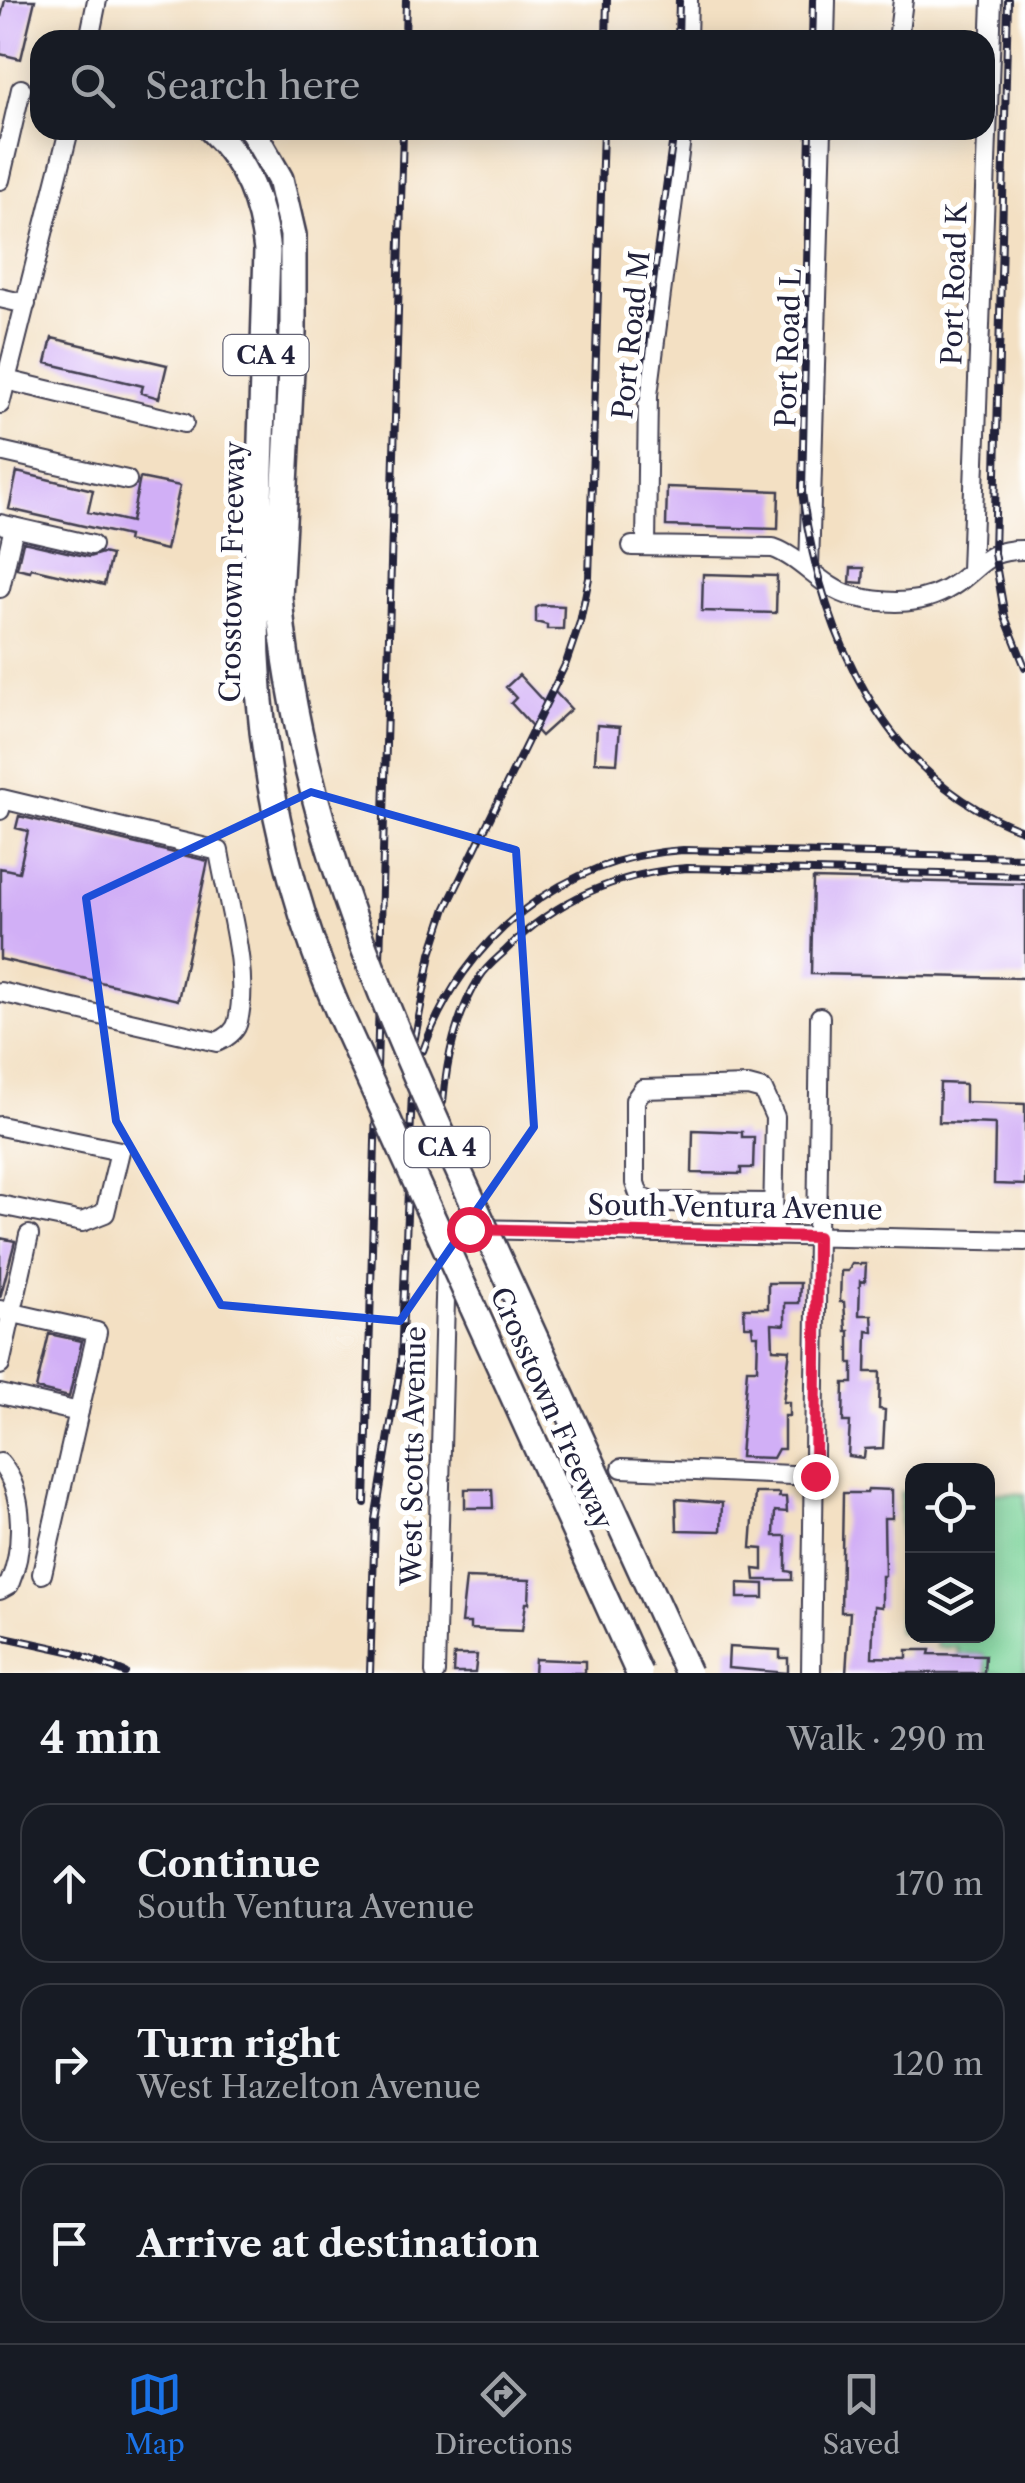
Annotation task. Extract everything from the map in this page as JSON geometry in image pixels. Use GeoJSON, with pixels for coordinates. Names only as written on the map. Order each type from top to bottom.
{"type":"FeatureCollection","features":[{"type":"Feature","properties":{"kind":"highway","name":"Crosstown Freeway"},"geometry":{"type":"LineString","coordinates":[[223,140],[250,182],[264,222],[268,596],[304,765],[358,937],[418,1084],[688,1673]]}},
{"type":"Feature","properties":{"kind":"highway","name":"Crosstown Freeway"},"geometry":{"type":"LineString","coordinates":[[258,140],[280,180],[293,236],[293,333],[257,681],[266,765],[282,848],[306,930],[338,1010],[639,1673]]}},
{"type":"Feature","properties":{"kind":"street"},"geometry":{"type":"LineString","coordinates":[[91,30],[97,0]]}},
{"type":"Feature","properties":{"kind":"street"},"geometry":{"type":"LineString","coordinates":[[687,30],[688,0]]}},
{"type":"Feature","properties":{"kind":"street"},"geometry":{"type":"LineString","coordinates":[[825,30],[826,0]]}},
{"type":"Feature","properties":{"kind":"street"},"geometry":{"type":"LineString","coordinates":[[899,30],[903,0]]}},
{"type":"Feature","properties":{"kind":"street","name":"Port Road K"},"geometry":{"type":"LineString","coordinates":[[990,30],[992,0]]}},
{"type":"Feature","properties":{"kind":"street"},"geometry":{"type":"LineString","coordinates":[[0,180],[21,89]]}},
{"type":"Feature","properties":{"kind":"street"},"geometry":{"type":"LineString","coordinates":[[0,404],[66,140]]}},
{"type":"Feature","properties":{"kind":"street","name":"Port Road M"},"geometry":{"type":"LineString","coordinates":[[681,140],[648,396],[639,546],[773,548],[792,554],[809,568]]}},
{"type":"Feature","properties":{"kind":"street","name":"Port Road L"},"geometry":{"type":"LineString","coordinates":[[809,568],[822,140]]}},
{"type":"Feature","properties":{"kind":"street","name":"Port Road K"},"geometry":{"type":"LineString","coordinates":[[971,570],[985,140]]}},
{"type":"Feature","properties":{"kind":"street"},"geometry":{"type":"LineString","coordinates":[[0,298],[26,304]]}},
{"type":"Feature","properties":{"kind":"street"},"geometry":{"type":"LineString","coordinates":[[6,380],[184,422]]}},
{"type":"Feature","properties":{"kind":"street"},"geometry":{"type":"LineString","coordinates":[[0,451],[127,480]]}},
{"type":"Feature","properties":{"kind":"street"},"geometry":{"type":"LineString","coordinates":[[0,588],[7,525],[92,544]]}},
{"type":"Feature","properties":{"kind":"street"},"geometry":{"type":"LineString","coordinates":[[809,568],[846,595],[904,604],[944,590],[994,553],[1025,550]]}},
{"type":"Feature","properties":{"kind":"street"},"geometry":{"type":"LineString","coordinates":[[0,810],[2,799],[219,851],[240,973],[238,1022],[234,1031],[216,1042],[0,992]]}},
{"type":"Feature","properties":{"kind":"street"},"geometry":{"type":"LineString","coordinates":[[811,1673],[820,1017]]}},
{"type":"Feature","properties":{"kind":"street"},"geometry":{"type":"LineString","coordinates":[[772,1236],[773,1203],[775,1117],[763,1090],[748,1086],[643,1089],[635,1100],[635,1183],[640,1197],[653,1202],[773,1203]]}},
{"type":"Feature","properties":{"kind":"street"},"geometry":{"type":"LineString","coordinates":[[0,1126],[120,1151],[105,1212],[82,1222],[0,1205]]}},
{"type":"Feature","properties":{"kind":"street","name":"South Ventura Avenue"},"geometry":{"type":"LineString","coordinates":[[448,1240],[455,1232],[469,1229],[1025,1242]]}},
{"type":"Feature","properties":{"kind":"street"},"geometry":{"type":"LineString","coordinates":[[0,1365],[6,1311],[30,1235]]}},
{"type":"Feature","properties":{"kind":"street","name":"West Scotts Avenue"},"geometry":{"type":"LineString","coordinates":[[435,1673],[448,1240]]}},
{"type":"Feature","properties":{"kind":"street"},"geometry":{"type":"LineString","coordinates":[[6,1311],[97,1332],[42,1574]]}},
{"type":"Feature","properties":{"kind":"street"},"geometry":{"type":"LineString","coordinates":[[0,1394],[79,1412]]}},
{"type":"Feature","properties":{"kind":"street"},"geometry":{"type":"LineString","coordinates":[[0,1463],[14,1478],[20,1542],[9,1585],[0,1590]]}},
{"type":"Feature","properties":{"kind":"street"},"geometry":{"type":"LineString","coordinates":[[622,1468],[815,1476]]}},
{"type":"Feature","properties":{"kind":"highlighted area"},"geometry":{"type":"Polygon","coordinates":[[[311,792],[516,850],[534,1127],[400,1321],[221,1305],[116,1121],[86,898],[311,792]]]}},
{"type":"Feature","properties":{"kind":"green space"},"geometry":{"type":"Polygon","coordinates":[[[901,1492],[905,1492],[905,1632],[898,1632],[901,1492]]]}},
{"type":"Feature","properties":{"kind":"green space"},"geometry":{"type":"Polygon","coordinates":[[[995,1493],[1025,1494],[1025,1673],[987,1673],[984,1655],[958,1654],[958,1648],[937,1647],[937,1643],[995,1643],[995,1493]]]}},
{"type":"Feature","properties":{"kind":"building"},"geometry":{"type":"Polygon","coordinates":[[[5,0],[35,0],[21,59],[0,54],[0,21],[5,0]]]}},
{"type":"Feature","properties":{"kind":"building"},"geometry":{"type":"Polygon","coordinates":[[[52,338],[167,365],[159,398],[141,393],[143,386],[46,363],[52,338]]]}},
{"type":"Feature","properties":{"kind":"building"},"geometry":{"type":"Polygon","coordinates":[[[17,472],[93,490],[88,512],[131,522],[140,478],[180,486],[166,550],[127,541],[128,536],[9,509],[17,472]]]}},
{"type":"Feature","properties":{"kind":"building"},"geometry":{"type":"Polygon","coordinates":[[[667,487],[779,491],[778,529],[666,526],[667,487]]]}},
{"type":"Feature","properties":{"kind":"building"},"geometry":{"type":"Polygon","coordinates":[[[23,542],[89,557],[111,555],[104,585],[17,568],[23,542]]]}},
{"type":"Feature","properties":{"kind":"building"},"geometry":{"type":"Polygon","coordinates":[[[851,568],[864,568],[863,583],[850,582],[851,568]]]}},
{"type":"Feature","properties":{"kind":"building"},"geometry":{"type":"Polygon","coordinates":[[[703,574],[777,576],[776,613],[702,611],[703,574]]]}},
{"type":"Feature","properties":{"kind":"building"},"geometry":{"type":"Polygon","coordinates":[[[564,606],[563,629],[547,629],[547,625],[536,622],[536,608],[564,606]]]}},
{"type":"Feature","properties":{"kind":"building"},"geometry":{"type":"Polygon","coordinates":[[[519,675],[544,702],[555,692],[571,709],[541,736],[511,703],[516,698],[506,687],[519,675]]]}},
{"type":"Feature","properties":{"kind":"building"},"geometry":{"type":"Polygon","coordinates":[[[597,725],[620,727],[617,763],[595,762],[597,725]]]}},
{"type":"Feature","properties":{"kind":"building"},"geometry":{"type":"Polygon","coordinates":[[[19,816],[208,861],[178,1000],[0,959],[0,868],[19,872],[28,831],[16,828],[19,816]]]}},
{"type":"Feature","properties":{"kind":"building"},"geometry":{"type":"Polygon","coordinates":[[[813,879],[1025,884],[1025,978],[811,974],[813,879]]]}},
{"type":"Feature","properties":{"kind":"building"},"geometry":{"type":"Polygon","coordinates":[[[940,1083],[965,1084],[965,1102],[1025,1104],[1025,1185],[994,1184],[995,1124],[939,1122],[940,1083]]]}},
{"type":"Feature","properties":{"kind":"building"},"geometry":{"type":"Polygon","coordinates":[[[693,1130],[742,1132],[742,1137],[754,1137],[753,1168],[741,1168],[741,1174],[692,1173],[693,1130]]]}},
{"type":"Feature","properties":{"kind":"building"},"geometry":{"type":"Polygon","coordinates":[[[0,1238],[15,1241],[0,1298],[0,1238]]]}},
{"type":"Feature","properties":{"kind":"building"},"geometry":{"type":"Polygon","coordinates":[[[852,1264],[866,1264],[865,1282],[860,1281],[859,1315],[872,1315],[873,1332],[867,1331],[866,1372],[880,1372],[879,1409],[885,1410],[883,1448],[865,1449],[864,1458],[848,1456],[850,1422],[843,1422],[844,1383],[853,1383],[853,1363],[849,1363],[844,1302],[840,1302],[841,1271],[848,1271],[852,1264]]]}},
{"type":"Feature","properties":{"kind":"building"},"geometry":{"type":"Polygon","coordinates":[[[768,1283],[800,1283],[799,1303],[785,1303],[785,1325],[772,1324],[773,1349],[790,1350],[783,1402],[789,1402],[789,1416],[784,1416],[784,1449],[778,1449],[773,1458],[740,1457],[747,1369],[757,1369],[758,1335],[753,1335],[752,1326],[745,1326],[744,1308],[768,1308],[768,1283]]]}},
{"type":"Feature","properties":{"kind":"building"},"geometry":{"type":"Polygon","coordinates":[[[49,1334],[82,1341],[69,1397],[36,1389],[49,1334]]]}},
{"type":"Feature","properties":{"kind":"building"},"geometry":{"type":"Polygon","coordinates":[[[465,1489],[492,1489],[493,1508],[465,1508],[465,1489]]]}},
{"type":"Feature","properties":{"kind":"building"},"geometry":{"type":"Polygon","coordinates":[[[868,1489],[892,1490],[892,1518],[884,1518],[885,1576],[882,1607],[874,1606],[872,1657],[907,1658],[907,1650],[985,1655],[984,1673],[846,1673],[850,1612],[841,1612],[843,1493],[867,1493],[868,1489]]]}},
{"type":"Feature","properties":{"kind":"building"},"geometry":{"type":"Polygon","coordinates":[[[755,1493],[779,1493],[779,1497],[786,1497],[787,1512],[775,1511],[774,1536],[786,1536],[786,1571],[792,1572],[792,1580],[755,1580],[754,1569],[763,1570],[763,1549],[751,1548],[755,1493]]]}},
{"type":"Feature","properties":{"kind":"building"},"geometry":{"type":"Polygon","coordinates":[[[676,1499],[722,1503],[721,1531],[677,1530],[676,1499]]]}},
{"type":"Feature","properties":{"kind":"building"},"geometry":{"type":"Polygon","coordinates":[[[466,1578],[530,1580],[522,1631],[470,1629],[470,1623],[461,1623],[466,1578]]]}},
{"type":"Feature","properties":{"kind":"building"},"geometry":{"type":"Polygon","coordinates":[[[738,1583],[764,1584],[764,1598],[738,1598],[738,1583]]]}},
{"type":"Feature","properties":{"kind":"building"},"geometry":{"type":"Polygon","coordinates":[[[729,1647],[780,1650],[780,1658],[788,1658],[788,1673],[728,1668],[729,1647]]]}},
{"type":"Feature","properties":{"kind":"building"},"geometry":{"type":"Polygon","coordinates":[[[454,1655],[477,1655],[475,1673],[453,1673],[454,1655]]]}},
{"type":"Feature","properties":{"kind":"building"},"geometry":{"type":"Polygon","coordinates":[[[535,1659],[585,1661],[585,1673],[534,1673],[535,1659]]]}},
{"type":"Feature","properties":{"kind":"railway"},"geometry":{"type":"LineString","coordinates":[[405,30],[406,0]]}},
{"type":"Feature","properties":{"kind":"railway"},"geometry":{"type":"LineString","coordinates":[[606,30],[607,0]]}},
{"type":"Feature","properties":{"kind":"railway"},"geometry":{"type":"LineString","coordinates":[[678,30],[679,0]]}},
{"type":"Feature","properties":{"kind":"railway"},"geometry":{"type":"LineString","coordinates":[[812,30],[813,0]]}},
{"type":"Feature","properties":{"kind":"railway"},"geometry":{"type":"LineString","coordinates":[[1008,0],[994,553],[1005,617],[1025,667]]}},
{"type":"Feature","properties":{"kind":"railway"},"geometry":{"type":"LineString","coordinates":[[365,1503],[403,140]]}},
{"type":"Feature","properties":{"kind":"railway"},"geometry":{"type":"LineString","coordinates":[[370,1673],[375,1520],[401,1362],[414,1043],[431,954],[446,908],[566,663],[589,578],[603,140]]}},
{"type":"Feature","properties":{"kind":"railway"},"geometry":{"type":"LineString","coordinates":[[637,398],[673,140]]}},
{"type":"Feature","properties":{"kind":"railway"},"geometry":{"type":"LineString","coordinates":[[810,140],[802,492],[824,597],[867,695],[897,738],[933,776],[975,808],[1025,831]]}},
{"type":"Feature","properties":{"kind":"railway"},"geometry":{"type":"LineString","coordinates":[[423,1051],[441,1010],[491,940],[523,911],[597,868],[639,856],[683,850],[1025,857]]}},
{"type":"Feature","properties":{"kind":"railway"},"geometry":{"type":"LineString","coordinates":[[443,1102],[454,1037],[483,973],[546,916],[613,883],[687,868],[1025,876]]}},
{"type":"Feature","properties":{"kind":"railway"},"geometry":{"type":"LineString","coordinates":[[0,1636],[73,1652],[125,1673]]}},
{"type":"Feature","properties":{"kind":"route"},"geometry":{"type":"LineString","coordinates":[[469,1229],[817,1237],[815,1476]]}}]}
